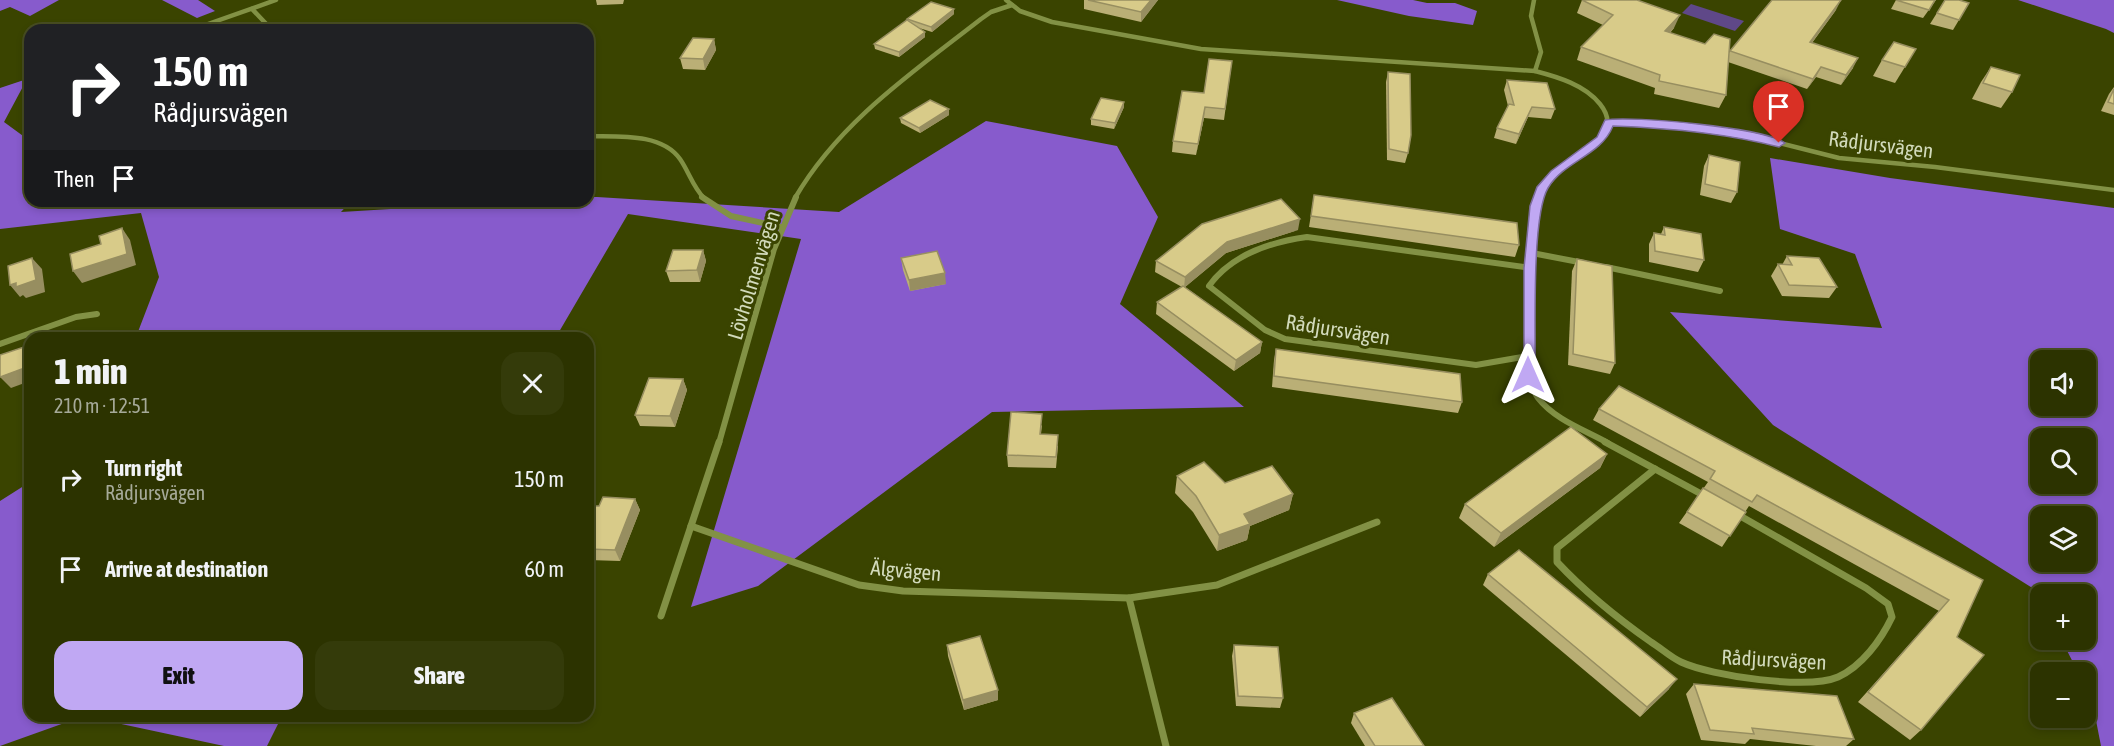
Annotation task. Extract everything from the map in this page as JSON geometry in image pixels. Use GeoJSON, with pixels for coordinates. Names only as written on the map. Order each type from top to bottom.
{"type":"FeatureCollection","features":[{"type":"Feature","properties":{"kind":"street"},"geometry":{"type":"LineString","coordinates":[[208,24],[276,0]]}},
{"type":"Feature","properties":{"kind":"street"},"geometry":{"type":"LineString","coordinates":[[1006,0],[1027,14],[1060,24],[1201,49],[1535,71],[1564,79],[1587,91],[1602,105],[1609,123],[1602,139],[1555,173],[1543,187],[1536,206],[1528,356],[1530,385],[1545,406],[1715,501]]}},
{"type":"Feature","properties":{"kind":"street"},"geometry":{"type":"LineString","coordinates":[[1534,0],[1529,11],[1530,21],[1541,52],[1535,71]]}},
{"type":"Feature","properties":{"kind":"street","name":"Lövholmenvägen"},"geometry":{"type":"LineString","coordinates":[[661,616],[667,589],[691,526],[739,379],[782,227],[808,176],[851,123],[981,19],[991,12],[1012,5]]}},
{"type":"Feature","properties":{"kind":"street"},"geometry":{"type":"LineString","coordinates":[[252,9],[266,24]]}},
{"type":"Feature","properties":{"kind":"street","name":"Rådjursvägen"},"geometry":{"type":"LineString","coordinates":[[1609,123],[1656,124],[1740,133],[1839,158],[1935,166],[2114,190]]}},
{"type":"Feature","properties":{"kind":"street"},"geometry":{"type":"LineString","coordinates":[[594,136],[642,140],[659,145],[675,153],[698,193],[721,212],[741,222],[782,227]]}},
{"type":"Feature","properties":{"kind":"street","name":"Rådjursvägen"},"geometry":{"type":"LineString","coordinates":[[1528,356],[1476,365],[1285,339],[1266,330],[1211,290],[1209,286],[1241,257],[1293,239],[1307,237],[1531,268]]}},
{"type":"Feature","properties":{"kind":"street"},"geometry":{"type":"LineString","coordinates":[[1532,253],[1720,291]]}},
{"type":"Feature","properties":{"kind":"street"},"geometry":{"type":"LineString","coordinates":[[35,332],[76,318],[97,314]]}},
{"type":"Feature","properties":{"kind":"street"},"geometry":{"type":"LineString","coordinates":[[0,344],[24,336]]}},
{"type":"Feature","properties":{"kind":"street","name":"Rådjursvägen"},"geometry":{"type":"LineString","coordinates":[[1655,469],[1557,548],[1557,562],[1573,579],[1625,622],[1678,661],[1695,668],[1719,675],[1813,681],[1836,678],[1857,663],[1884,634],[1892,617],[1888,604],[1866,588],[1725,507]]}},
{"type":"Feature","properties":{"kind":"street","name":"Älgvägen"},"geometry":{"type":"LineString","coordinates":[[691,526],[859,585],[903,591],[1129,598],[1216,585],[1377,522]]}},
{"type":"Feature","properties":{"kind":"street"},"geometry":{"type":"LineString","coordinates":[[1129,598],[1166,746]]}},
{"type":"Feature","properties":{"kind":"shaded area"},"geometry":{"type":"Polygon","coordinates":[[[0,0],[59,0],[30,16],[10,7],[0,11],[0,0]]]}},
{"type":"Feature","properties":{"kind":"shaded area"},"geometry":{"type":"Polygon","coordinates":[[[162,0],[198,0],[215,11],[197,18],[162,0]]]}},
{"type":"Feature","properties":{"kind":"shaded area"},"geometry":{"type":"Polygon","coordinates":[[[1337,0],[1413,0],[1427,3],[1455,3],[1477,11],[1473,25],[1409,16],[1337,0]]]}},
{"type":"Feature","properties":{"kind":"shaded area"},"geometry":{"type":"Polygon","coordinates":[[[2018,0],[2114,0],[2114,33],[2106,29],[2018,0]]]}},
{"type":"Feature","properties":{"kind":"shaded area"},"geometry":{"type":"Polygon","coordinates":[[[1691,4],[1744,21],[1735,31],[1682,13],[1691,4]]]}},
{"type":"Feature","properties":{"kind":"shaded area"},"geometry":{"type":"Polygon","coordinates":[[[24,80],[24,85],[4,122],[24,137],[24,207],[346,207],[341,212],[424,207],[594,207],[594,197],[597,197],[839,212],[986,121],[1117,146],[1158,217],[1120,304],[1244,407],[992,412],[758,586],[691,607],[801,239],[628,214],[559,332],[138,332],[159,277],[141,213],[0,229],[0,88],[24,80]]]}},
{"type":"Feature","properties":{"kind":"shaded area"},"geometry":{"type":"Polygon","coordinates":[[[1770,158],[1890,178],[2114,208],[2114,746],[2101,746],[2096,720],[2096,662],[2073,662],[2067,650],[2096,650],[2096,584],[2030,584],[2030,587],[1773,425],[1670,312],[1882,328],[1855,254],[1780,229],[1770,158]]]}},
{"type":"Feature","properties":{"kind":"shaded area"},"geometry":{"type":"Polygon","coordinates":[[[24,486],[24,722],[67,722],[0,746],[0,501],[24,486]]]}},
{"type":"Feature","properties":{"kind":"shaded area"},"geometry":{"type":"Polygon","coordinates":[[[112,722],[279,722],[267,746],[224,746],[112,722]]]}},
{"type":"Feature","properties":{"kind":"building"},"geometry":{"type":"Polygon","coordinates":[[[1088,0],[1151,0],[1141,12],[1088,0]]]}},
{"type":"Feature","properties":{"kind":"building"},"geometry":{"type":"Polygon","coordinates":[[[1582,0],[1637,0],[1680,15],[1665,31],[1705,44],[1714,34],[1730,39],[1726,95],[1659,81],[1660,75],[1581,47],[1613,15],[1582,0]]]}},
{"type":"Feature","properties":{"kind":"building"},"geometry":{"type":"Polygon","coordinates":[[[1772,0],[1841,0],[1810,42],[1858,58],[1846,75],[1821,67],[1813,79],[1730,51],[1772,0]]]}},
{"type":"Feature","properties":{"kind":"building"},"geometry":{"type":"Polygon","coordinates":[[[1896,0],[1935,0],[1929,10],[1896,0]]]}},
{"type":"Feature","properties":{"kind":"building"},"geometry":{"type":"Polygon","coordinates":[[[1945,0],[1969,3],[1959,20],[1937,13],[1945,0]]]}},
{"type":"Feature","properties":{"kind":"building"},"geometry":{"type":"Polygon","coordinates":[[[931,2],[954,9],[931,27],[907,19],[931,2]]]}},
{"type":"Feature","properties":{"kind":"building"},"geometry":{"type":"Polygon","coordinates":[[[907,20],[925,32],[899,52],[874,44],[907,20]]]}},
{"type":"Feature","properties":{"kind":"building"},"geometry":{"type":"Polygon","coordinates":[[[693,38],[714,39],[703,59],[680,58],[693,38]]]}},
{"type":"Feature","properties":{"kind":"building"},"geometry":{"type":"Polygon","coordinates":[[[1894,42],[1916,49],[1905,67],[1882,60],[1894,42]]]}},
{"type":"Feature","properties":{"kind":"building"},"geometry":{"type":"Polygon","coordinates":[[[1209,59],[1232,61],[1225,109],[1205,107],[1198,144],[1173,141],[1182,91],[1204,93],[1209,59]]]}},
{"type":"Feature","properties":{"kind":"building"},"geometry":{"type":"Polygon","coordinates":[[[1991,67],[2020,75],[2012,92],[1983,83],[1991,67]]]}},
{"type":"Feature","properties":{"kind":"building"},"geometry":{"type":"Polygon","coordinates":[[[1388,72],[1410,74],[1411,135],[1408,153],[1389,149],[1388,72]]]}},
{"type":"Feature","properties":{"kind":"building"},"geometry":{"type":"Polygon","coordinates":[[[1507,80],[1547,83],[1555,109],[1532,107],[1519,134],[1497,128],[1509,104],[1514,105],[1507,80]]]}},
{"type":"Feature","properties":{"kind":"building"},"geometry":{"type":"Polygon","coordinates":[[[2114,89],[2114,104],[2108,102],[2114,89]]]}},
{"type":"Feature","properties":{"kind":"building"},"geometry":{"type":"Polygon","coordinates":[[[1101,98],[1124,102],[1115,123],[1091,119],[1101,98]]]}},
{"type":"Feature","properties":{"kind":"building"},"geometry":{"type":"Polygon","coordinates":[[[930,100],[949,109],[919,128],[900,118],[930,100]]]}},
{"type":"Feature","properties":{"kind":"building"},"geometry":{"type":"Polygon","coordinates":[[[1709,155],[1740,162],[1737,192],[1705,184],[1709,155]]]}},
{"type":"Feature","properties":{"kind":"building"},"geometry":{"type":"Polygon","coordinates":[[[1314,195],[1517,223],[1519,245],[1311,216],[1314,195]]]}},
{"type":"Feature","properties":{"kind":"building"},"geometry":{"type":"Polygon","coordinates":[[[1281,199],[1300,219],[1227,242],[1185,277],[1156,261],[1202,224],[1281,199]]]}},
{"type":"Feature","properties":{"kind":"building"},"geometry":{"type":"Polygon","coordinates":[[[1664,227],[1701,234],[1704,260],[1655,251],[1654,233],[1665,235],[1664,227]]]}},
{"type":"Feature","properties":{"kind":"building"},"geometry":{"type":"Polygon","coordinates":[[[122,228],[127,254],[73,271],[70,254],[101,244],[99,236],[122,228]]]}},
{"type":"Feature","properties":{"kind":"building"},"geometry":{"type":"Polygon","coordinates":[[[673,250],[703,250],[697,270],[666,271],[673,250]]]}},
{"type":"Feature","properties":{"kind":"building"},"geometry":{"type":"Polygon","coordinates":[[[937,251],[945,273],[909,280],[901,258],[937,251]]]}},
{"type":"Feature","properties":{"kind":"building"},"geometry":{"type":"Polygon","coordinates":[[[1787,256],[1819,258],[1837,287],[1789,285],[1778,264],[1792,265],[1787,256]]]}},
{"type":"Feature","properties":{"kind":"building"},"geometry":{"type":"Polygon","coordinates":[[[32,258],[36,280],[16,287],[16,283],[10,285],[8,266],[32,258]]]}},
{"type":"Feature","properties":{"kind":"building"},"geometry":{"type":"Polygon","coordinates":[[[1577,259],[1612,266],[1615,363],[1573,354],[1577,259]]]}},
{"type":"Feature","properties":{"kind":"building"},"geometry":{"type":"Polygon","coordinates":[[[1183,286],[1262,342],[1236,360],[1157,302],[1183,286]]]}},
{"type":"Feature","properties":{"kind":"building"},"geometry":{"type":"Polygon","coordinates":[[[24,347],[24,368],[0,377],[0,355],[24,347]]]}},
{"type":"Feature","properties":{"kind":"building"},"geometry":{"type":"Polygon","coordinates":[[[1276,349],[1460,374],[1462,402],[1274,376],[1276,349]]]}},
{"type":"Feature","properties":{"kind":"building"},"geometry":{"type":"Polygon","coordinates":[[[649,378],[683,379],[670,416],[635,415],[649,378]]]}},
{"type":"Feature","properties":{"kind":"building"},"geometry":{"type":"Polygon","coordinates":[[[1619,386],[1983,580],[1957,637],[1984,655],[1921,730],[1868,692],[1949,600],[1757,495],[1752,502],[1710,479],[1715,471],[1599,409],[1619,386]]]}},
{"type":"Feature","properties":{"kind":"building"},"geometry":{"type":"Polygon","coordinates":[[[1011,412],[1042,414],[1040,434],[1058,435],[1056,457],[1007,455],[1011,412]]]}},
{"type":"Feature","properties":{"kind":"building"},"geometry":{"type":"Polygon","coordinates":[[[1571,427],[1607,454],[1501,533],[1465,504],[1571,427]]]}},
{"type":"Feature","properties":{"kind":"building"},"geometry":{"type":"Polygon","coordinates":[[[1204,462],[1225,483],[1272,466],[1293,494],[1244,514],[1250,524],[1219,535],[1196,496],[1177,476],[1204,462]]]}},
{"type":"Feature","properties":{"kind":"building"},"geometry":{"type":"Polygon","coordinates":[[[1703,488],[1746,512],[1730,536],[1687,512],[1703,488]]]}},
{"type":"Feature","properties":{"kind":"building"},"geometry":{"type":"Polygon","coordinates":[[[603,497],[635,499],[615,550],[594,549],[594,506],[599,506],[603,497]]]}},
{"type":"Feature","properties":{"kind":"building"},"geometry":{"type":"Polygon","coordinates":[[[1519,550],[1677,679],[1647,707],[1488,574],[1519,550]]]}},
{"type":"Feature","properties":{"kind":"building"},"geometry":{"type":"Polygon","coordinates":[[[980,636],[998,690],[963,700],[947,645],[980,636]]]}},
{"type":"Feature","properties":{"kind":"building"},"geometry":{"type":"Polygon","coordinates":[[[1234,645],[1278,647],[1283,698],[1238,696],[1234,645]]]}},
{"type":"Feature","properties":{"kind":"building"},"geometry":{"type":"Polygon","coordinates":[[[1694,684],[1837,696],[1854,739],[1752,728],[1754,734],[1710,730],[1694,684]]]}},
{"type":"Feature","properties":{"kind":"building"},"geometry":{"type":"Polygon","coordinates":[[[1392,698],[1424,746],[1375,746],[1354,713],[1392,698]]]}},
{"type":"Feature","properties":{"kind":"route"},"geometry":{"type":"LineString","coordinates":[[1528,375],[1531,268],[1536,206],[1543,187],[1555,173],[1602,139],[1609,123],[1656,124],[1740,133],[1779,143]]}}]}
